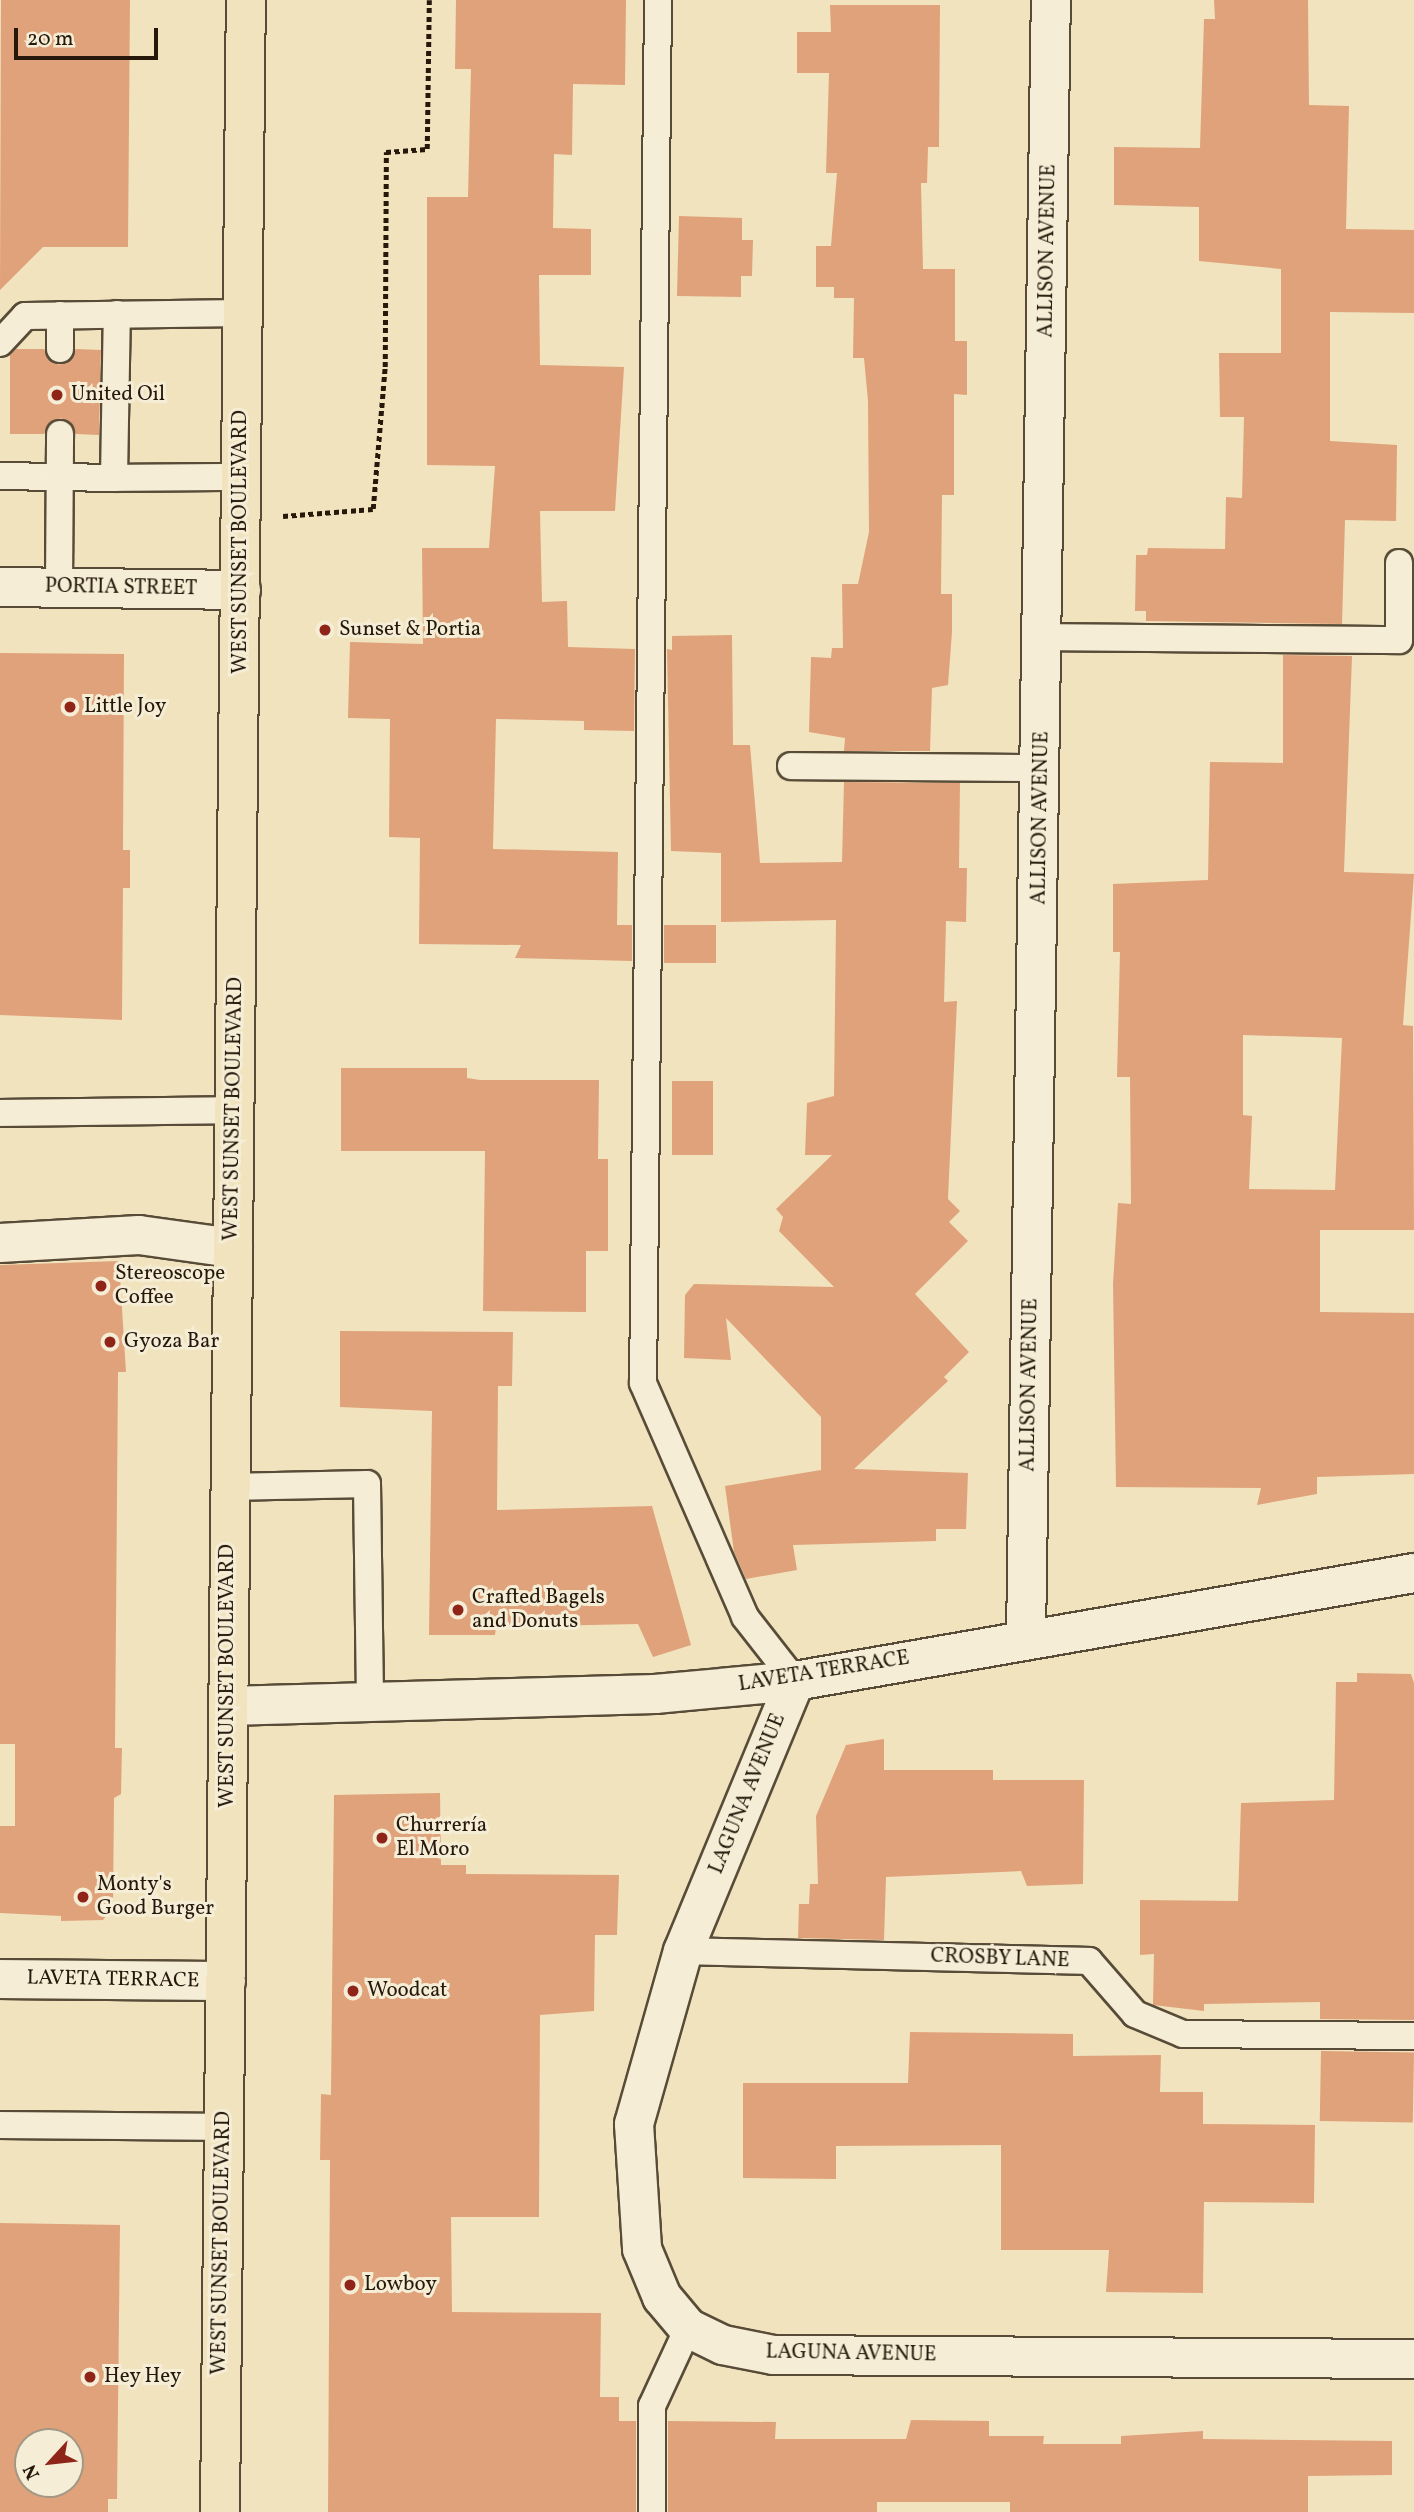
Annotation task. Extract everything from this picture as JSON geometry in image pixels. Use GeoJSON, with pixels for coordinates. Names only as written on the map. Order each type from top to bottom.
{"type":"FeatureCollection","features":[{"type":"Feature","properties":{"kind":"main road","name":"WEST SUNSET BOULEVARD"},"geometry":{"type":"LineString","coordinates":[[220,2512],[229,1487],[242,590],[240,477],[246,0]]}},
{"type":"Feature","properties":{"kind":"street","name":"ALLISON AVENUE"},"geometry":{"type":"LineString","coordinates":[[1026,1637],[1044,637],[1051,0]]}},
{"type":"Feature","properties":{"kind":"street","name":"PORTIA STREET"},"geometry":{"type":"LineString","coordinates":[[0,587],[242,590]]}},
{"type":"Feature","properties":{"kind":"street"},"geometry":{"type":"LineString","coordinates":[[0,1243],[139,1235],[233,1248]]}},
{"type":"Feature","properties":{"kind":"street","name":"LAVETA TERRACE"},"geometry":{"type":"LineString","coordinates":[[228,1706],[655,1694],[795,1681],[1026,1637],[1414,1573]]}},
{"type":"Feature","properties":{"kind":"street","name":"LAGUNA AVENUE"},"geometry":{"type":"LineString","coordinates":[[795,1681],[683,1951],[634,2124],[632,2162],[642,2249],[662,2297],[688,2328],[723,2346],[773,2355],[1414,2359]]}},
{"type":"Feature","properties":{"kind":"street","name":"LAVETA TERRACE"},"geometry":{"type":"LineString","coordinates":[[0,1979],[226,1981]]}},
{"type":"Feature","properties":{"kind":"lane"},"geometry":{"type":"LineString","coordinates":[[658,0],[643,1383],[679,1478],[744,1617],[795,1681]]}},
{"type":"Feature","properties":{"kind":"lane"},"geometry":{"type":"LineString","coordinates":[[0,343],[25,316],[242,313]]}},
{"type":"Feature","properties":{"kind":"lane"},"geometry":{"type":"LineString","coordinates":[[114,478],[117,314]]}},
{"type":"Feature","properties":{"kind":"lane"},"geometry":{"type":"LineString","coordinates":[[60,315],[60,349]]}},
{"type":"Feature","properties":{"kind":"lane"},"geometry":{"type":"LineString","coordinates":[[60,434],[60,586]]}},
{"type":"Feature","properties":{"kind":"lane"},"geometry":{"type":"LineString","coordinates":[[0,476],[240,477]]}},
{"type":"Feature","properties":{"kind":"lane"},"geometry":{"type":"LineString","coordinates":[[1044,637],[1399,639],[1399,563]]}},
{"type":"Feature","properties":{"kind":"lane"},"geometry":{"type":"LineString","coordinates":[[791,766],[1041,768]]}},
{"type":"Feature","properties":{"kind":"lane"},"geometry":{"type":"LineString","coordinates":[[0,1113],[234,1110]]}},
{"type":"Feature","properties":{"kind":"lane"},"geometry":{"type":"LineString","coordinates":[[229,1487],[367,1484],[370,1703]]}},
{"type":"Feature","properties":{"kind":"lane","name":"CROSBY LANE"},"geometry":{"type":"LineString","coordinates":[[683,1951],[1089,1961],[1135,2014],[1183,2034],[1414,2036]]}},
{"type":"Feature","properties":{"kind":"lane"},"geometry":{"type":"LineString","coordinates":[[0,2125],[223,2127]]}},
{"type":"Feature","properties":{"kind":"lane"},"geometry":{"type":"LineString","coordinates":[[652,2512],[652,2406],[688,2328]]}},
{"type":"Feature","properties":{"kind":"path"},"geometry":{"type":"LineString","coordinates":[[240,520],[373,509],[385,367],[386,152],[427,149],[429,0]]}},
{"type":"Feature","properties":{"kind":"building"},"geometry":{"type":"Polygon","coordinates":[[[1,0],[130,0],[128,247],[43,247],[0,290],[1,0]]]}},
{"type":"Feature","properties":{"kind":"building"},"geometry":{"type":"Polygon","coordinates":[[[456,0],[626,0],[625,85],[573,84],[572,155],[554,154],[553,228],[591,229],[591,275],[539,275],[540,365],[624,367],[615,511],[540,511],[542,602],[567,601],[568,647],[635,649],[634,731],[584,730],[584,721],[496,719],[493,849],[618,852],[617,925],[632,925],[632,961],[515,958],[521,945],[419,944],[420,838],[389,837],[390,719],[348,718],[350,642],[423,644],[422,548],[489,548],[495,466],[427,465],[427,197],[468,197],[471,69],[455,69],[456,0]]]}},
{"type":"Feature","properties":{"kind":"building"},"geometry":{"type":"Polygon","coordinates":[[[1214,0],[1308,0],[1309,105],[1349,106],[1346,229],[1414,230],[1414,313],[1330,312],[1330,441],[1397,445],[1396,521],[1345,520],[1342,624],[1146,621],[1146,611],[1135,611],[1136,555],[1147,555],[1148,548],[1225,549],[1226,497],[1242,498],[1244,417],[1220,417],[1219,353],[1281,353],[1281,269],[1199,261],[1199,207],[1114,205],[1114,147],[1200,148],[1204,19],[1215,19],[1214,0]]]}},
{"type":"Feature","properties":{"kind":"building"},"geometry":{"type":"Polygon","coordinates":[[[830,5],[940,5],[939,147],[928,147],[927,183],[921,183],[923,269],[955,269],[955,341],[967,341],[967,395],[954,394],[954,495],[942,495],[941,594],[952,594],[952,632],[948,685],[932,688],[930,751],[844,751],[845,738],[809,732],[811,657],[831,658],[832,648],[843,648],[842,584],[858,584],[869,532],[868,401],[864,358],[853,358],[854,298],[834,298],[834,287],[816,287],[816,246],[831,246],[837,173],[826,173],[829,73],[797,73],[797,32],[831,32],[830,5]]]}},
{"type":"Feature","properties":{"kind":"building"},"geometry":{"type":"Polygon","coordinates":[[[679,216],[742,218],[742,240],[753,240],[752,276],[741,276],[741,297],[677,296],[679,216]]]}},
{"type":"Feature","properties":{"kind":"building"},"geometry":{"type":"Polygon","coordinates":[[[16,349],[44,349],[59,365],[76,349],[101,350],[99,435],[76,434],[61,418],[44,434],[10,434],[10,355],[16,349]]]}},
{"type":"Feature","properties":{"kind":"building"},"geometry":{"type":"Polygon","coordinates":[[[732,635],[733,745],[750,745],[760,863],[842,862],[844,782],[960,783],[959,868],[967,868],[966,922],[946,921],[944,1002],[957,1001],[948,1199],[960,1211],[949,1222],[968,1241],[915,1294],[969,1352],[944,1377],[948,1381],[854,1469],[968,1473],[966,1529],[936,1529],[936,1541],[793,1545],[797,1570],[746,1579],[734,1552],[725,1486],[821,1470],[821,1417],[726,1318],[731,1360],[684,1358],[685,1295],[694,1284],[834,1287],[779,1231],[783,1217],[776,1209],[832,1155],[805,1155],[807,1103],[834,1096],[836,920],[721,922],[721,853],[671,851],[667,649],[672,650],[672,636],[732,635]]]}},
{"type":"Feature","properties":{"kind":"building"},"geometry":{"type":"Polygon","coordinates":[[[0,653],[124,654],[123,850],[130,850],[130,888],[123,888],[122,1020],[0,1015],[0,653]]]}},
{"type":"Feature","properties":{"kind":"building"},"geometry":{"type":"Polygon","coordinates":[[[1283,655],[1352,656],[1344,872],[1414,874],[1403,1025],[1413,1026],[1414,1230],[1320,1230],[1320,1312],[1414,1313],[1414,1474],[1317,1477],[1317,1494],[1257,1505],[1261,1488],[1116,1487],[1113,1284],[1118,1203],[1131,1204],[1130,1077],[1117,1077],[1120,952],[1113,952],[1113,884],[1208,880],[1210,762],[1283,763],[1283,655]],[[1243,1035],[1243,1115],[1252,1116],[1249,1189],[1335,1190],[1342,1038],[1243,1035]]]}},
{"type":"Feature","properties":{"kind":"building"},"geometry":{"type":"Polygon","coordinates":[[[664,925],[716,925],[716,963],[664,963],[664,925]]]}},
{"type":"Feature","properties":{"kind":"building"},"geometry":{"type":"Polygon","coordinates":[[[341,1068],[467,1068],[467,1078],[480,1080],[599,1080],[598,1159],[608,1159],[608,1251],[586,1251],[586,1312],[483,1311],[485,1151],[341,1151],[341,1068]]]}},
{"type":"Feature","properties":{"kind":"building"},"geometry":{"type":"Polygon","coordinates":[[[672,1081],[713,1081],[713,1155],[672,1155],[672,1081]]]}},
{"type":"Feature","properties":{"kind":"building"},"geometry":{"type":"Polygon","coordinates":[[[119,1261],[126,1372],[118,1372],[115,1748],[122,1748],[121,1794],[114,1798],[113,1907],[103,1920],[61,1921],[61,1916],[0,1913],[0,1826],[15,1826],[15,1744],[0,1744],[0,1265],[119,1261]]]}},
{"type":"Feature","properties":{"kind":"building"},"geometry":{"type":"Polygon","coordinates":[[[340,1331],[513,1332],[512,1386],[498,1386],[497,1510],[652,1506],[691,1645],[653,1657],[638,1624],[496,1627],[495,1635],[429,1635],[432,1411],[340,1407],[340,1331]]]}},
{"type":"Feature","properties":{"kind":"building"},"geometry":{"type":"Polygon","coordinates":[[[1357,1673],[1411,1674],[1414,1683],[1414,2020],[1320,2019],[1320,2002],[1204,2004],[1204,2011],[1153,2005],[1154,1954],[1140,1955],[1140,1900],[1238,1901],[1241,1803],[1334,1800],[1336,1682],[1357,1682],[1357,1673]]]}},
{"type":"Feature","properties":{"kind":"building"},"geometry":{"type":"Polygon","coordinates":[[[884,1739],[884,1770],[993,1770],[993,1780],[1084,1780],[1083,1884],[1027,1886],[1021,1871],[886,1877],[884,1940],[798,1938],[799,1904],[809,1904],[810,1884],[818,1884],[816,1816],[846,1745],[884,1739]]]}},
{"type":"Feature","properties":{"kind":"building"},"geometry":{"type":"Polygon","coordinates":[[[440,1793],[441,1865],[466,1865],[466,1874],[619,1875],[617,1935],[595,1935],[594,2011],[540,2015],[539,2217],[451,2217],[452,2312],[601,2313],[600,2397],[619,2397],[619,2421],[636,2421],[636,2512],[328,2512],[330,2160],[320,2160],[321,2094],[331,2095],[334,1795],[440,1793]]]}},
{"type":"Feature","properties":{"kind":"building"},"geometry":{"type":"Polygon","coordinates":[[[910,2032],[1073,2034],[1073,2056],[1161,2055],[1160,2092],[1203,2092],[1203,2124],[1315,2125],[1314,2203],[1204,2202],[1203,2293],[1106,2292],[1109,2250],[1001,2250],[1001,2145],[836,2146],[836,2179],[743,2178],[743,2083],[908,2083],[910,2032]]]}},
{"type":"Feature","properties":{"kind":"building"},"geometry":{"type":"Polygon","coordinates":[[[1321,2051],[1414,2053],[1413,2123],[1320,2121],[1321,2051]]]}},
{"type":"Feature","properties":{"kind":"building"},"geometry":{"type":"Polygon","coordinates":[[[0,2223],[120,2225],[117,2499],[108,2499],[108,2512],[0,2512],[0,2223]]]}},
{"type":"Feature","properties":{"kind":"building"},"geometry":{"type":"Polygon","coordinates":[[[911,2420],[989,2421],[989,2436],[1044,2436],[1043,2444],[1121,2444],[1121,2436],[1203,2431],[1203,2439],[1392,2441],[1392,2475],[1308,2476],[1308,2512],[1010,2512],[1010,2502],[877,2502],[877,2512],[668,2512],[668,2421],[776,2422],[775,2439],[906,2439],[911,2420]]]}},
{"type":"Feature","properties":{"kind":"place","name":"United Oil"},"geometry":{"type":"Point","coordinates":[57,395]}},
{"type":"Feature","properties":{"kind":"place","name":"Sunset & Portia"},"geometry":{"type":"Point","coordinates":[325,630]}},
{"type":"Feature","properties":{"kind":"place","name":"Little Joy"},"geometry":{"type":"Point","coordinates":[70,707]}},
{"type":"Feature","properties":{"kind":"place","name":"Stereoscope Coffee"},"geometry":{"type":"Point","coordinates":[101,1286]}},
{"type":"Feature","properties":{"kind":"place","name":"Gyoza Bar"},"geometry":{"type":"Point","coordinates":[110,1342]}},
{"type":"Feature","properties":{"kind":"place","name":"Crafted Bagels and Donuts"},"geometry":{"type":"Point","coordinates":[458,1610]}},
{"type":"Feature","properties":{"kind":"place","name":"Churrería El Moro"},"geometry":{"type":"Point","coordinates":[382,1838]}},
{"type":"Feature","properties":{"kind":"place","name":"Monty's Good Burger"},"geometry":{"type":"Point","coordinates":[83,1897]}},
{"type":"Feature","properties":{"kind":"place","name":"Woodcat"},"geometry":{"type":"Point","coordinates":[353,1991]}},
{"type":"Feature","properties":{"kind":"place","name":"Lowboy"},"geometry":{"type":"Point","coordinates":[350,2285]}},
{"type":"Feature","properties":{"kind":"place","name":"Hey Hey"},"geometry":{"type":"Point","coordinates":[90,2377]}}]}
